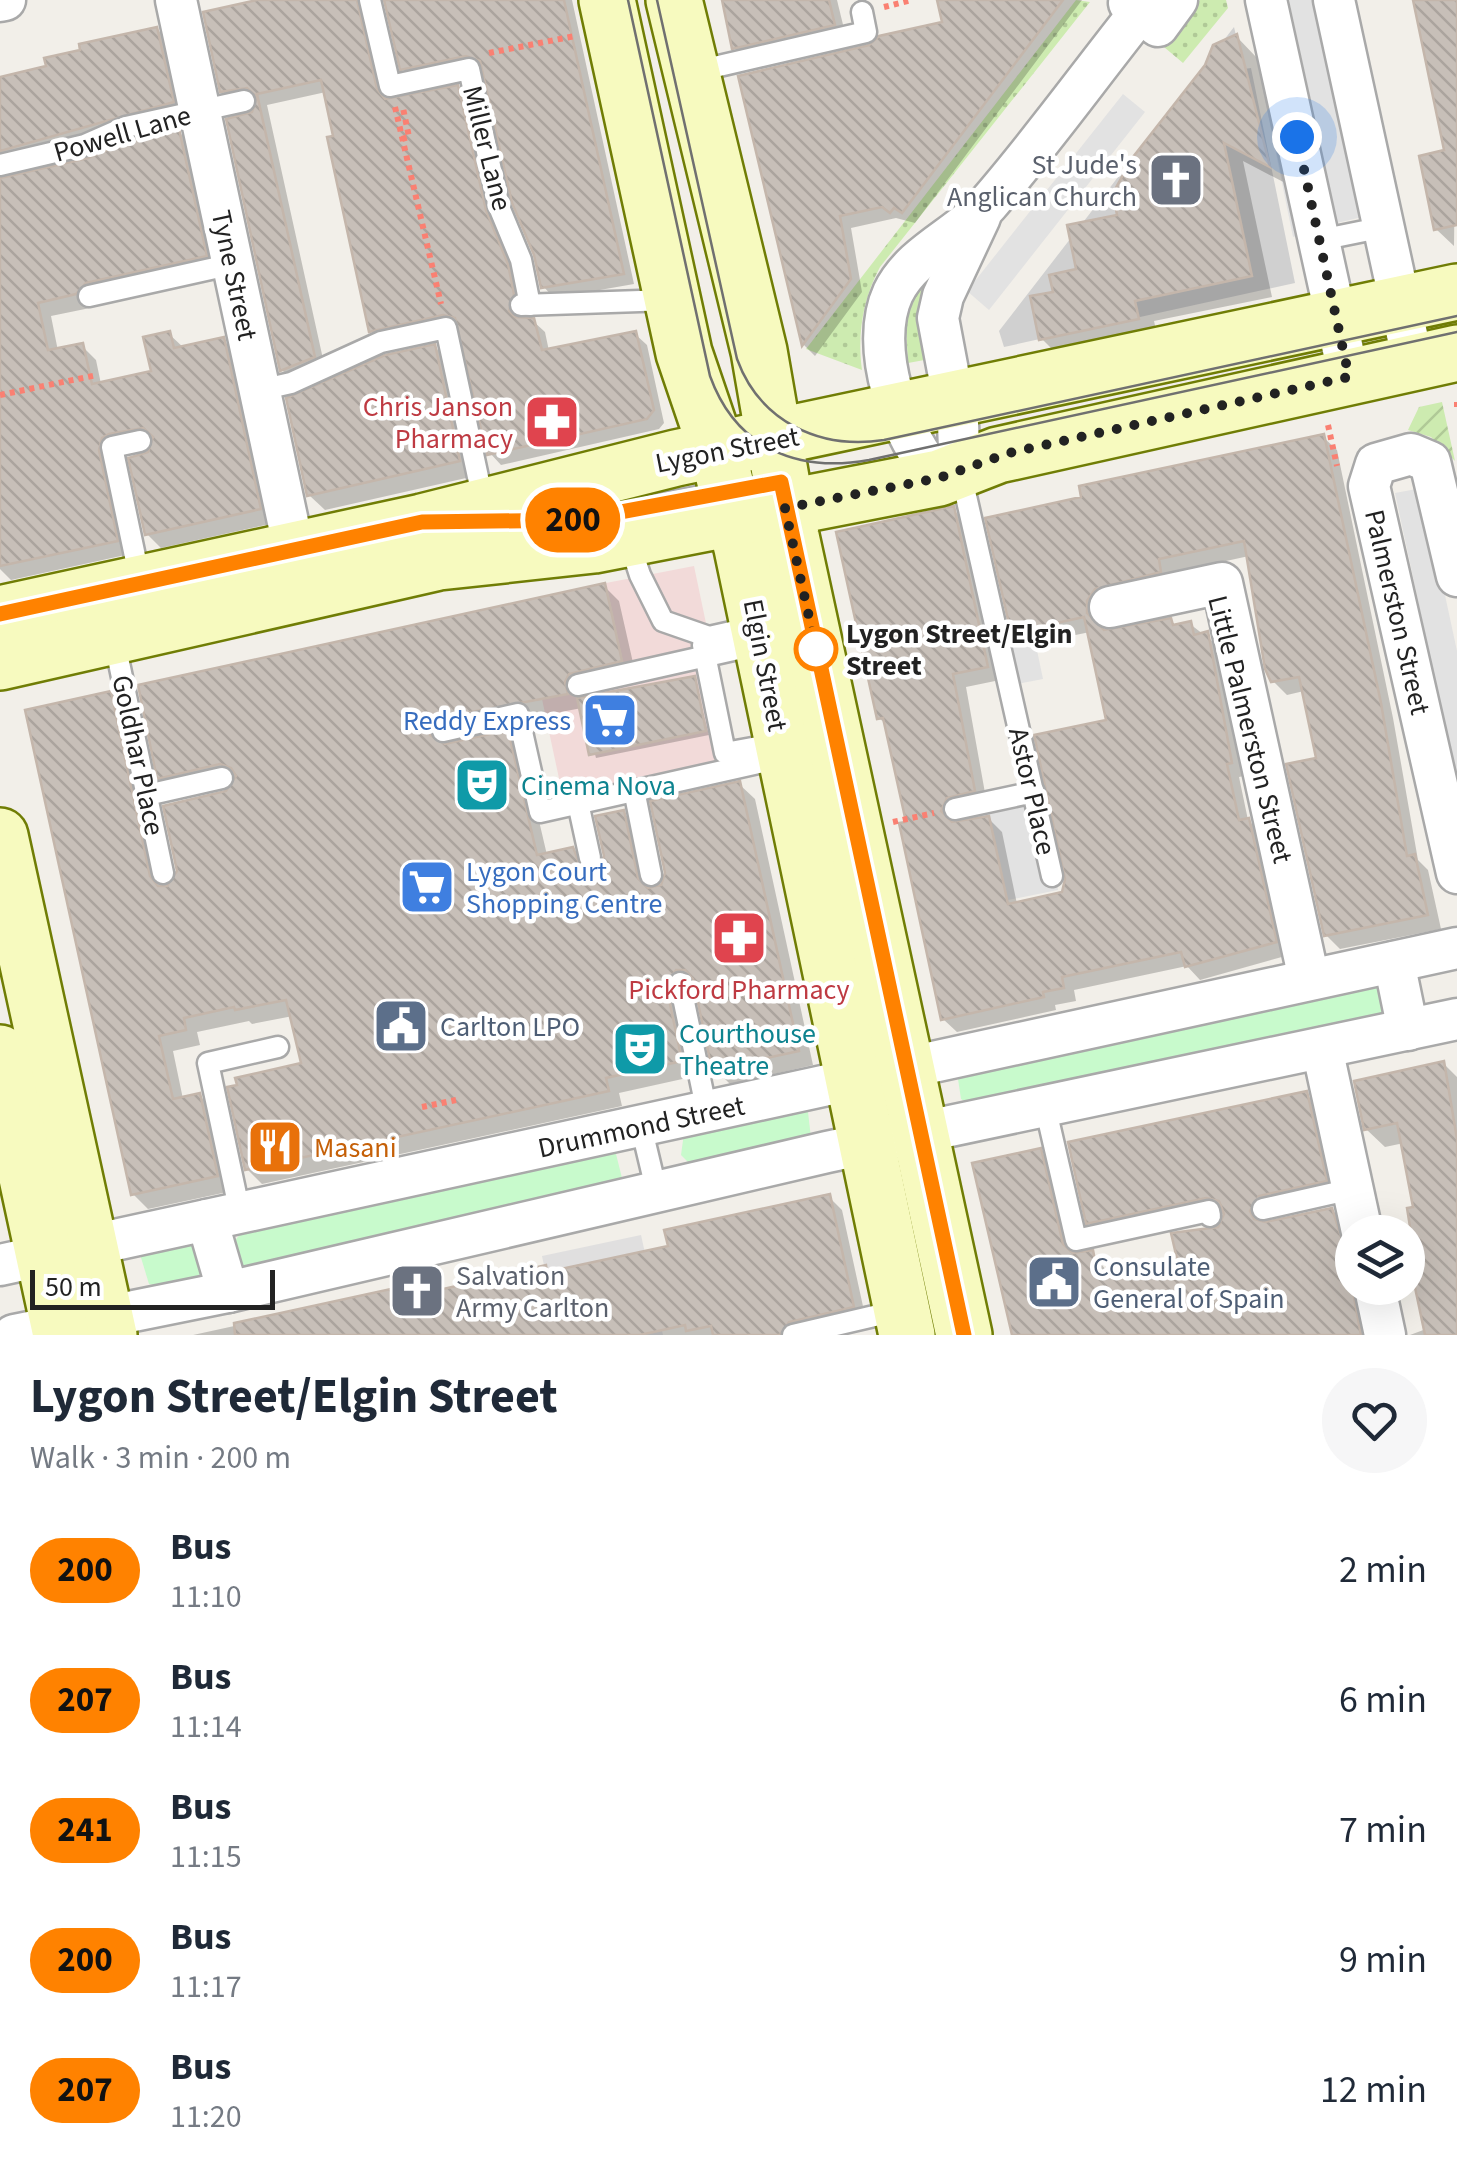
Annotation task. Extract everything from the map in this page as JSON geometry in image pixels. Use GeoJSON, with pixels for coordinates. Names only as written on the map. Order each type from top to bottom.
{"type":"FeatureCollection","features":[{"type":"Feature","properties":{"kind":"street","name":"Tyne Street"},"geometry":{"type":"LineString","coordinates":[[176,0],[299,571]]}},
{"type":"Feature","properties":{"kind":"street","name":"Elgin Street"},"geometry":{"type":"LineString","coordinates":[[674,0],[734,238],[754,483],[837,747],[960,1316]]}},
{"type":"Feature","properties":{"kind":"street"},"geometry":{"type":"LineString","coordinates":[[1266,0],[1336,318],[1338,398]]}},
{"type":"Feature","properties":{"kind":"street"},"geometry":{"type":"LineString","coordinates":[[1334,0],[1402,304],[1435,357]]}},
{"type":"Feature","properties":{"kind":"street"},"geometry":{"type":"LineString","coordinates":[[950,475],[914,450],[898,413],[887,343],[894,292],[919,261],[988,205],[1148,4]]}},
{"type":"Feature","properties":{"kind":"street","name":"Elgin Street"},"geometry":{"type":"LineString","coordinates":[[610,14],[690,374],[754,483],[727,640],[766,751],[851,1079],[904,1322]]}},
{"type":"Feature","properties":{"kind":"street"},"geometry":{"type":"LineString","coordinates":[[950,475],[954,402],[939,310],[988,205]]}},
{"type":"Feature","properties":{"kind":"street","name":"Lygon Street"},"geometry":{"type":"LineString","coordinates":[[299,571],[453,560],[634,557],[754,483],[898,413],[1457,292]]}},
{"type":"Feature","properties":{"kind":"street","name":"Lygon Street"},"geometry":{"type":"LineString","coordinates":[[0,662],[135,616],[299,571],[422,522],[599,475],[754,483],[950,475],[1009,453],[1338,398],[1435,357]]}},
{"type":"Feature","properties":{"kind":"street","name":"Palmerston Street"},"geometry":{"type":"LineString","coordinates":[[1456,567],[1430,462],[1411,454],[1376,464],[1369,486],[1457,873]]}},
{"type":"Feature","properties":{"kind":"street","name":"Little Palmerston Street"},"geometry":{"type":"LineString","coordinates":[[1110,606],[1222,583],[1309,980]]}},
{"type":"Feature","properties":{"kind":"street","name":"Lygon Street"},"geometry":{"type":"LineString","coordinates":[[0,614],[135,616]]}},
{"type":"Feature","properties":{"kind":"street"},"geometry":{"type":"LineString","coordinates":[[766,751],[837,747]]}},
{"type":"Feature","properties":{"kind":"street"},"geometry":{"type":"LineString","coordinates":[[1,845],[47,1160],[44,1255],[70,1330],[866,1144],[1457,1019]]}},
{"type":"Feature","properties":{"kind":"street","name":"Drummond Street"},"geometry":{"type":"LineString","coordinates":[[44,1255],[1457,948]]}},
{"type":"Feature","properties":{"kind":"street"},"geometry":{"type":"LineString","coordinates":[[1394,962],[1408,1030]]}},
{"type":"Feature","properties":{"kind":"street"},"geometry":{"type":"LineString","coordinates":[[1322,1048],[1358,1215]]}},
{"type":"Feature","properties":{"kind":"street"},"geometry":{"type":"LineString","coordinates":[[0,1053],[47,1160]]}},
{"type":"Feature","properties":{"kind":"street"},"geometry":{"type":"LineString","coordinates":[[224,1216],[228,1292]]}},
{"type":"Feature","properties":{"kind":"street"},"geometry":{"type":"LineString","coordinates":[[1378,1305],[1386,1335]]}},
{"type":"Feature","properties":{"kind":"street"},"geometry":{"type":"LineString","coordinates":[[904,1322],[960,1316]]}},
{"type":"Feature","properties":{"kind":"lane"},"geometry":{"type":"LineString","coordinates":[[370,0],[390,86]]}},
{"type":"Feature","properties":{"kind":"lane"},"geometry":{"type":"LineString","coordinates":[[692,72],[866,32],[862,12]]}},
{"type":"Feature","properties":{"kind":"lane","name":"Miller Lane"},"geometry":{"type":"LineString","coordinates":[[390,86],[468,68],[498,207],[521,260],[526,305],[672,300]]}},
{"type":"Feature","properties":{"kind":"lane","name":"Powell Lane"},"geometry":{"type":"LineString","coordinates":[[0,165],[244,101]]}},
{"type":"Feature","properties":{"kind":"lane"},"geometry":{"type":"LineString","coordinates":[[1320,240],[1384,227]]}},
{"type":"Feature","properties":{"kind":"lane"},"geometry":{"type":"LineString","coordinates":[[89,296],[233,264]]}},
{"type":"Feature","properties":{"kind":"lane"},"geometry":{"type":"LineString","coordinates":[[260,390],[291,384],[381,342],[446,328],[484,507]]}},
{"type":"Feature","properties":{"kind":"lane","name":"Goldhar Place"},"geometry":{"type":"LineString","coordinates":[[140,441],[112,447],[135,616],[147,795],[164,873]]}},
{"type":"Feature","properties":{"kind":"lane","name":"Astor Place"},"geometry":{"type":"LineString","coordinates":[[950,475],[1034,792],[1052,876]]}},
{"type":"Feature","properties":{"kind":"lane"},"geometry":{"type":"LineString","coordinates":[[422,522],[578,520],[754,483]]}},
{"type":"Feature","properties":{"kind":"lane"},"geometry":{"type":"LineString","coordinates":[[634,557],[662,621],[727,640]]}},
{"type":"Feature","properties":{"kind":"lane"},"geometry":{"type":"LineString","coordinates":[[578,685],[727,640]]}},
{"type":"Feature","properties":{"kind":"lane"},"geometry":{"type":"LineString","coordinates":[[443,730],[518,714],[540,812],[634,790],[766,751]]}},
{"type":"Feature","properties":{"kind":"lane"},"geometry":{"type":"LineString","coordinates":[[147,795],[222,778]]}},
{"type":"Feature","properties":{"kind":"lane"},"geometry":{"type":"LineString","coordinates":[[634,790],[652,875]]}},
{"type":"Feature","properties":{"kind":"lane"},"geometry":{"type":"LineString","coordinates":[[955,808],[1034,792]]}},
{"type":"Feature","properties":{"kind":"lane"},"geometry":{"type":"LineString","coordinates":[[578,803],[590,858]]}},
{"type":"Feature","properties":{"kind":"lane"},"geometry":{"type":"LineString","coordinates":[[680,983],[707,1112]]}},
{"type":"Feature","properties":{"kind":"lane"},"geometry":{"type":"LineString","coordinates":[[224,1216],[208,1063],[278,1047]]}},
{"type":"Feature","properties":{"kind":"lane"},"geometry":{"type":"LineString","coordinates":[[1045,1106],[1076,1240],[1208,1211],[1210,1216]]}},
{"type":"Feature","properties":{"kind":"lane"},"geometry":{"type":"LineString","coordinates":[[640,1126],[657,1193]]}},
{"type":"Feature","properties":{"kind":"lane"},"geometry":{"type":"LineString","coordinates":[[1263,1210],[1352,1188]]}},
{"type":"Feature","properties":{"kind":"lane"},"geometry":{"type":"LineString","coordinates":[[793,1335],[904,1322]]}},
{"type":"Feature","properties":{"kind":"path"},"geometry":{"type":"LineString","coordinates":[[468,68],[485,54],[610,14]]}},
{"type":"Feature","properties":{"kind":"path"},"geometry":{"type":"LineString","coordinates":[[390,86],[402,102],[410,137],[402,139]]}},
{"type":"Feature","properties":{"kind":"path"},"geometry":{"type":"LineString","coordinates":[[398,124],[438,294]]}},
{"type":"Feature","properties":{"kind":"path"},"geometry":{"type":"LineString","coordinates":[[0,395],[97,375]]}},
{"type":"Feature","properties":{"kind":"path"},"geometry":{"type":"LineString","coordinates":[[1337,468],[1338,398]]}},
{"type":"Feature","properties":{"kind":"path"},"geometry":{"type":"LineString","coordinates":[[422,1107],[456,1100]]}},
{"type":"Feature","properties":{"kind":"shaded area"},"geometry":{"type":"Polygon","coordinates":[[[1289,0],[1319,0],[1366,216],[1337,223],[1289,0]]]}},
{"type":"Feature","properties":{"kind":"shaded area","name":"St Jude's Anglican Church"},"geometry":{"type":"Polygon","coordinates":[[[1234,27],[1244,69],[1251,68],[1295,283],[1004,347],[999,331],[1234,27]]]}},
{"type":"Feature","properties":{"kind":"shaded area"},"geometry":{"type":"Polygon","coordinates":[[[1273,77],[1306,234],[1293,237],[1261,80],[1273,77]]]}},
{"type":"Feature","properties":{"kind":"shaded area"},"geometry":{"type":"Polygon","coordinates":[[[1123,94],[1145,112],[989,310],[967,291],[1123,94]]]}},
{"type":"Feature","properties":{"kind":"shaded area"},"geometry":{"type":"Polygon","coordinates":[[[1422,488],[1457,651],[1457,783],[1395,493],[1422,488]]]}},
{"type":"Feature","properties":{"kind":"shaded area"},"geometry":{"type":"Polygon","coordinates":[[[694,566],[734,757],[563,797],[542,699],[627,680],[606,583],[694,566]]]}},
{"type":"Feature","properties":{"kind":"shaded area"},"geometry":{"type":"Polygon","coordinates":[[[1033,631],[1043,679],[1017,684],[1007,635],[1033,631]]]}},
{"type":"Feature","properties":{"kind":"shaded area"},"geometry":{"type":"Polygon","coordinates":[[[1038,796],[1058,890],[1003,901],[983,807],[1038,796]]]}},
{"type":"Feature","properties":{"kind":"shaded area"},"geometry":{"type":"Polygon","coordinates":[[[641,1235],[663,1335],[559,1335],[542,1256],[641,1235]]]}},
{"type":"Feature","properties":{"kind":"green space"},"geometry":{"type":"Polygon","coordinates":[[[1076,0],[1090,2],[880,267],[863,317],[862,370],[806,349],[1076,0]]]}},
{"type":"Feature","properties":{"kind":"green space"},"geometry":{"type":"Polygon","coordinates":[[[1200,0],[1226,0],[1228,8],[1183,63],[1164,47],[1200,0]]]}},
{"type":"Feature","properties":{"kind":"green space"},"geometry":{"type":"Polygon","coordinates":[[[929,268],[930,359],[908,363],[905,312],[929,268]]]}},
{"type":"Feature","properties":{"kind":"green space"},"geometry":{"type":"Polygon","coordinates":[[[1442,402],[1455,461],[1431,437],[1408,430],[1419,407],[1442,402]]]}},
{"type":"Feature","properties":{"kind":"green space"},"geometry":{"type":"Polygon","coordinates":[[[1375,982],[1382,985],[1388,1009],[1383,1017],[977,1108],[961,1099],[958,1079],[966,1071],[1375,982]]]}},
{"type":"Feature","properties":{"kind":"green space"},"geometry":{"type":"Polygon","coordinates":[[[799,1106],[808,1112],[811,1138],[692,1166],[681,1155],[684,1133],[799,1106]]]}},
{"type":"Feature","properties":{"kind":"green space"},"geometry":{"type":"Polygon","coordinates":[[[602,1145],[616,1154],[622,1178],[614,1193],[257,1274],[239,1269],[233,1243],[245,1228],[602,1145]]]}},
{"type":"Feature","properties":{"kind":"green space"},"geometry":{"type":"Polygon","coordinates":[[[193,1239],[202,1272],[177,1284],[149,1284],[139,1251],[193,1239]]]}},
{"type":"Feature","properties":{"kind":"building"},"geometry":{"type":"Polygon","coordinates":[[[257,0],[357,0],[377,89],[385,99],[458,85],[486,210],[508,264],[514,294],[509,311],[515,317],[534,318],[542,350],[636,331],[654,410],[647,419],[487,455],[455,318],[443,315],[369,332],[327,137],[333,136],[321,80],[257,94],[315,357],[280,371],[226,119],[252,112],[257,97],[247,88],[220,92],[203,12],[257,0]]]}},
{"type":"Feature","properties":{"kind":"building"},"geometry":{"type":"Polygon","coordinates":[[[384,0],[564,0],[624,274],[541,288],[534,255],[512,203],[480,61],[466,56],[400,70],[384,0]]]}},
{"type":"Feature","properties":{"kind":"building"},"geometry":{"type":"Polygon","coordinates":[[[722,0],[829,0],[835,25],[732,49],[722,0]]]}},
{"type":"Feature","properties":{"kind":"building"},"geometry":{"type":"Polygon","coordinates":[[[937,0],[1063,0],[902,213],[894,208],[890,213],[882,207],[840,216],[851,279],[802,346],[738,76],[869,45],[879,36],[942,22],[937,0]]]}},
{"type":"Feature","properties":{"kind":"building"},"geometry":{"type":"Polygon","coordinates":[[[1413,0],[1457,0],[1457,225],[1434,230],[1419,156],[1444,150],[1413,0]]]}},
{"type":"Feature","properties":{"kind":"building"},"geometry":{"type":"Polygon","coordinates":[[[157,27],[174,102],[0,151],[0,77],[46,66],[44,58],[80,50],[79,44],[157,27]]]}},
{"type":"Feature","properties":{"kind":"building","name":"St Jude's Anglican Church"},"geometry":{"type":"Polygon","coordinates":[[[1237,34],[1270,167],[1224,143],[1252,276],[1135,301],[1139,319],[1039,340],[1030,296],[1053,292],[1049,275],[1076,269],[1067,225],[1117,215],[1113,193],[1133,157],[1205,65],[1213,45],[1237,34]]]}},
{"type":"Feature","properties":{"kind":"building"},"geometry":{"type":"Polygon","coordinates":[[[179,129],[207,256],[86,283],[76,294],[38,303],[48,350],[83,343],[92,384],[151,371],[143,337],[170,331],[174,348],[224,337],[261,509],[145,535],[128,458],[148,452],[153,437],[143,428],[109,434],[102,438],[99,450],[118,541],[0,566],[0,178],[88,158],[130,140],[179,129]]]}},
{"type":"Feature","properties":{"kind":"building"},"geometry":{"type":"Polygon","coordinates":[[[435,344],[460,461],[307,496],[286,398],[385,355],[435,344]]]}},
{"type":"Feature","properties":{"kind":"building"},"geometry":{"type":"Polygon","coordinates":[[[1324,434],[1381,703],[1407,856],[1415,854],[1428,915],[1324,936],[1286,764],[1316,758],[1299,677],[1271,682],[1265,669],[1244,541],[1159,559],[1161,572],[1095,589],[1087,601],[1087,613],[1104,630],[1171,618],[1173,625],[1191,621],[1194,635],[1208,631],[1239,820],[1249,818],[1277,942],[1185,967],[1181,952],[1062,977],[1064,988],[1043,992],[1044,997],[941,1020],[899,823],[906,822],[883,718],[877,719],[836,532],[954,506],[988,667],[953,674],[975,791],[947,798],[941,811],[952,822],[989,816],[1008,904],[1062,892],[1065,879],[1034,735],[1106,720],[1084,617],[1011,633],[985,518],[1081,497],[1079,486],[1324,434]]]}},
{"type":"Feature","properties":{"kind":"building"},"geometry":{"type":"Polygon","coordinates":[[[605,583],[622,661],[569,674],[565,682],[568,694],[439,718],[430,726],[430,735],[445,744],[508,730],[537,855],[573,847],[581,868],[598,869],[604,856],[595,816],[624,810],[638,878],[648,888],[661,885],[665,873],[650,801],[740,781],[799,1051],[712,1070],[693,979],[685,970],[676,970],[666,985],[682,1061],[606,1078],[609,1091],[245,1170],[227,1087],[237,1085],[235,1078],[301,1063],[286,1000],[235,1010],[234,1007],[184,1018],[186,1030],[159,1036],[173,1099],[200,1093],[218,1176],[131,1195],[25,710],[111,691],[150,876],[158,886],[167,886],[177,871],[163,806],[226,791],[236,776],[231,768],[220,764],[157,779],[138,685],[605,583]]]}},
{"type":"Feature","properties":{"kind":"building"},"geometry":{"type":"Polygon","coordinates":[[[695,676],[706,731],[589,755],[577,698],[695,676]]]}},
{"type":"Feature","properties":{"kind":"building"},"geometry":{"type":"Polygon","coordinates":[[[1444,1061],[1457,1139],[1457,1335],[1425,1335],[1419,1305],[1425,1305],[1425,1215],[1408,1215],[1407,1208],[1413,1207],[1397,1123],[1364,1130],[1354,1081],[1444,1061]]]}},
{"type":"Feature","properties":{"kind":"building"},"geometry":{"type":"Polygon","coordinates":[[[1307,1091],[1327,1181],[1259,1196],[1250,1211],[1254,1219],[1265,1222],[1332,1208],[1335,1305],[1355,1305],[1361,1335],[1012,1335],[972,1163],[1041,1148],[1063,1244],[1073,1253],[1093,1250],[1098,1276],[1177,1259],[1171,1233],[1218,1227],[1224,1214],[1219,1201],[1206,1198],[1086,1224],[1068,1142],[1307,1091]]]}},
{"type":"Feature","properties":{"kind":"building"},"geometry":{"type":"Polygon","coordinates":[[[830,1194],[854,1307],[789,1322],[780,1335],[713,1335],[711,1326],[686,1331],[685,1325],[640,1335],[235,1335],[234,1323],[437,1279],[439,1290],[546,1265],[547,1272],[668,1246],[664,1230],[830,1194]]]}},
{"type":"Feature","properties":{"kind":"tram line"},"geometry":{"type":"LineString","coordinates":[[628,0],[710,376],[736,421],[772,450],[817,462],[869,460],[1457,332]]}},
{"type":"Feature","properties":{"kind":"tram line"},"geometry":{"type":"LineString","coordinates":[[657,0],[737,359],[761,400],[795,427],[815,435],[860,442],[884,440],[1457,316]]}},
{"type":"Feature","properties":{"kind":"bus line","name":"200"},"geometry":{"type":"LineString","coordinates":[[0,614],[422,522],[578,520],[781,482],[964,1335]]}},
{"type":"Feature","properties":{"kind":"place","name":"St Jude's Anglican Church"},"geometry":{"type":"Point","coordinates":[1176,180]}},
{"type":"Feature","properties":{"kind":"place","name":"Chris Janson Pharmacy"},"geometry":{"type":"Point","coordinates":[552,422]}},
{"type":"Feature","properties":{"kind":"place","name":"Lygon Street/Elgin Street"},"geometry":{"type":"Point","coordinates":[816,649]}},
{"type":"Feature","properties":{"kind":"place","name":"Reddy Express"},"geometry":{"type":"Point","coordinates":[610,720]}},
{"type":"Feature","properties":{"kind":"place","name":"Cinema Nova"},"geometry":{"type":"Point","coordinates":[482,785]}},
{"type":"Feature","properties":{"kind":"place","name":"Lygon Court Shopping Centre"},"geometry":{"type":"Point","coordinates":[427,887]}},
{"type":"Feature","properties":{"kind":"place","name":"Pickford Pharmacy"},"geometry":{"type":"Point","coordinates":[739,938]}},
{"type":"Feature","properties":{"kind":"place","name":"Carlton LPO"},"geometry":{"type":"Point","coordinates":[401,1026]}},
{"type":"Feature","properties":{"kind":"place","name":"Courthouse Theatre"},"geometry":{"type":"Point","coordinates":[640,1049]}},
{"type":"Feature","properties":{"kind":"place","name":"Masani"},"geometry":{"type":"Point","coordinates":[275,1147]}},
{"type":"Feature","properties":{"kind":"place","name":"Consulate General of Spain"},"geometry":{"type":"Point","coordinates":[1054,1282]}},
{"type":"Feature","properties":{"kind":"place","name":"Salvation Army Carlton"},"geometry":{"type":"Point","coordinates":[417,1291]}},
{"type":"Feature","properties":{"kind":"route"},"geometry":{"type":"LineString","coordinates":[[816,649],[785,508],[939,478],[1009,453],[1349,377],[1297,137]]}}]}
